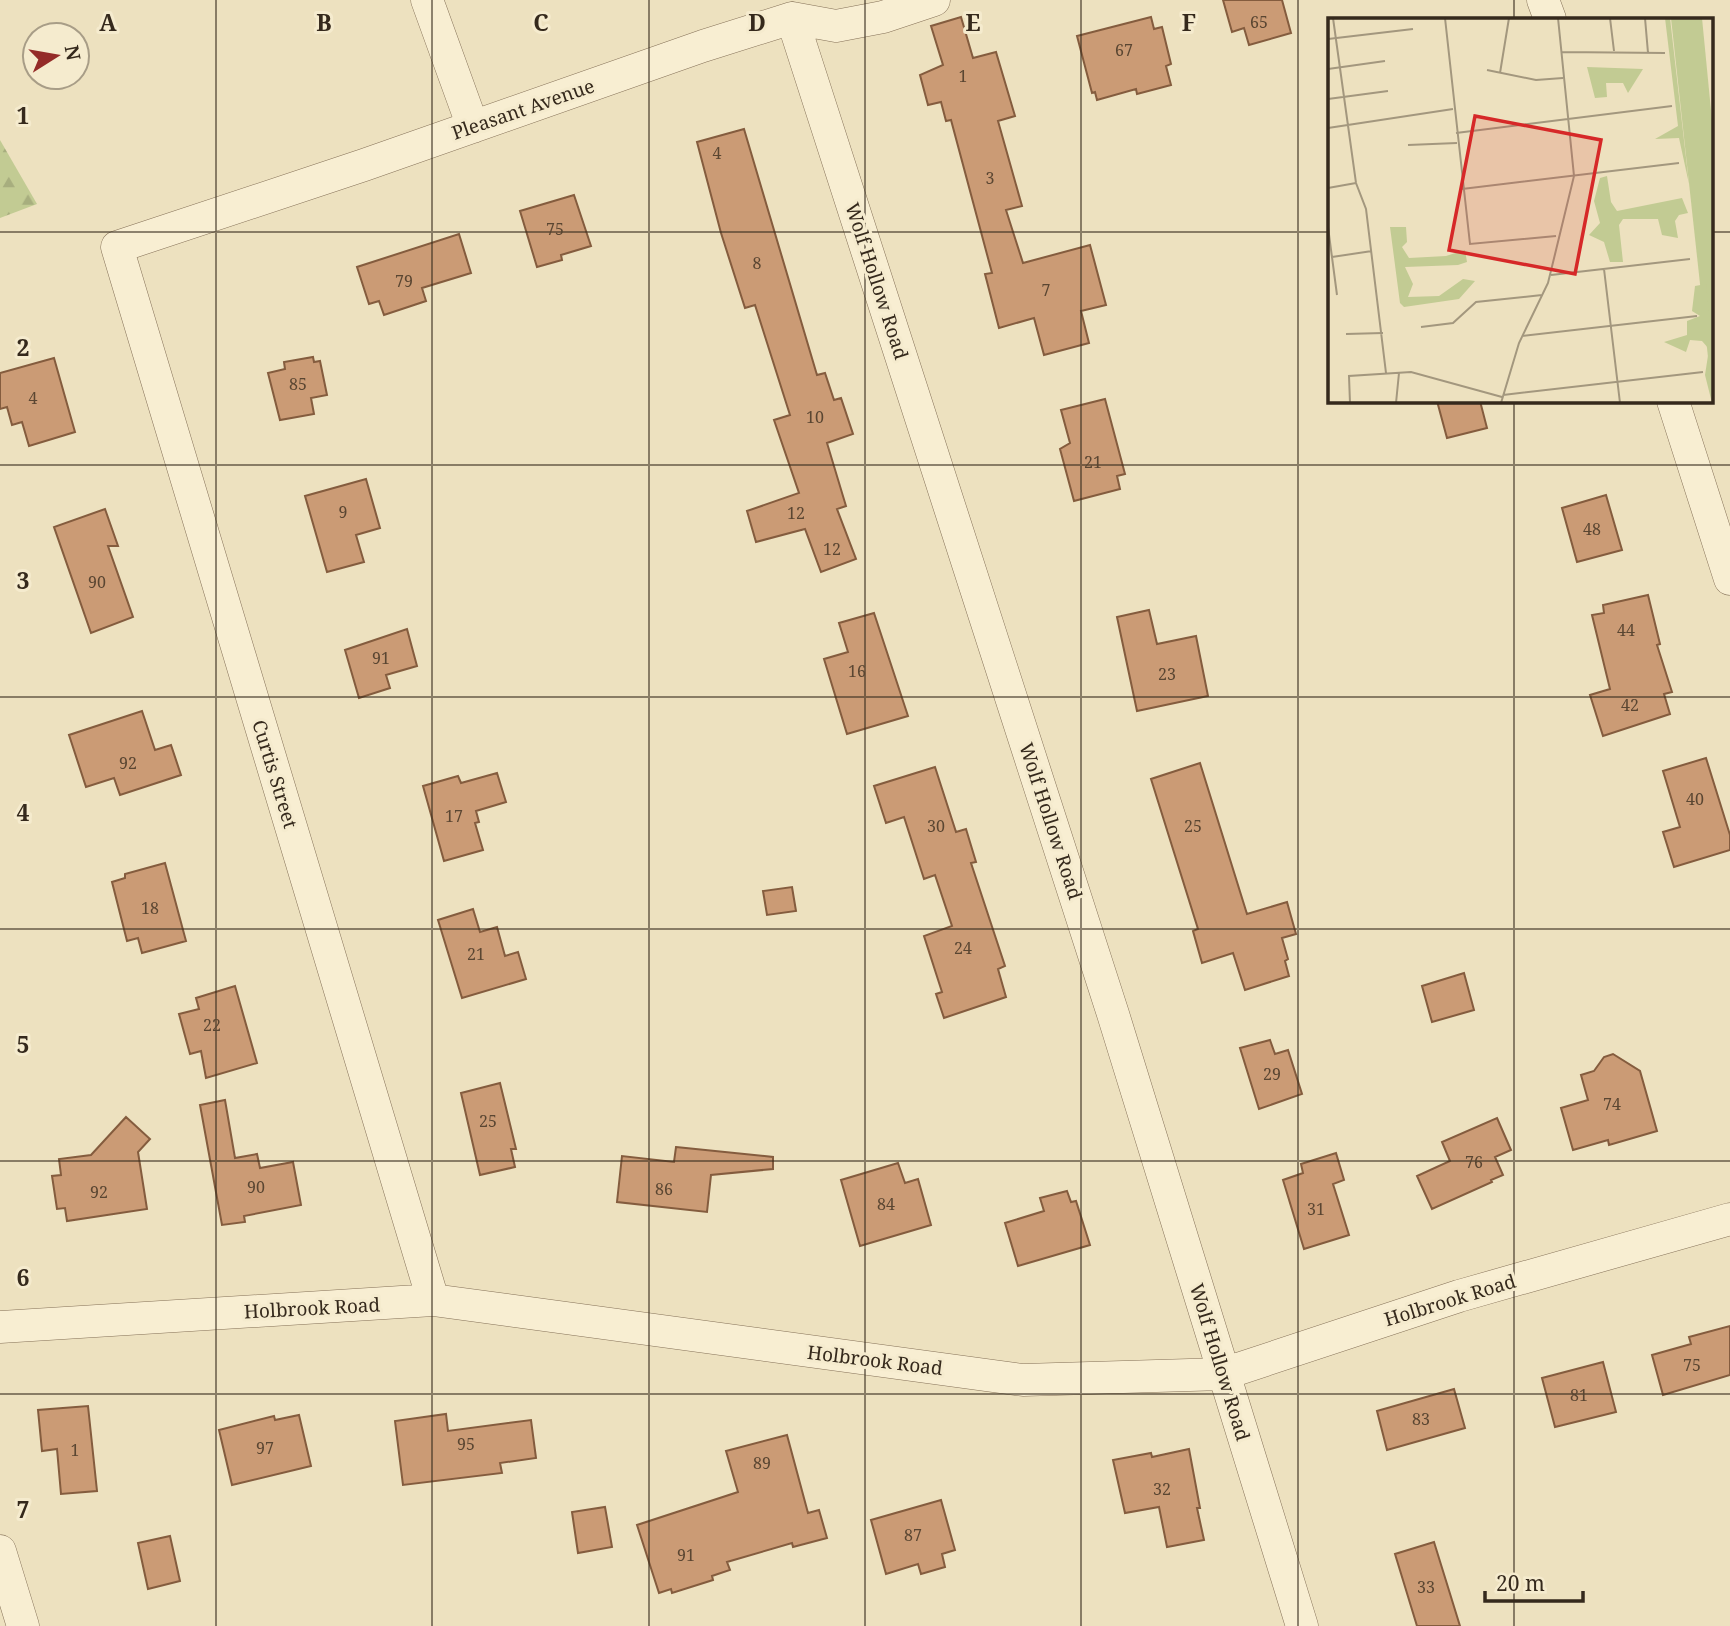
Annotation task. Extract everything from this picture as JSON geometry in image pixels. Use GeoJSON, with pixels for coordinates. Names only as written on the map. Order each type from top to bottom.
{"type":"FeatureCollection","features":[{"type":"Feature","properties":{"kind":"street"},"geometry":{"type":"LineString","coordinates":[[427,0],[473,127]]}},
{"type":"Feature","properties":{"kind":"street","name":"Pleasant Avenue"},"geometry":{"type":"LineString","coordinates":[[117,247],[792,18],[836,26],[883,17],[934,0]]}},
{"type":"Feature","properties":{"kind":"street"},"geometry":{"type":"LineString","coordinates":[[1543,0],[1550,18]]}},
{"type":"Feature","properties":{"kind":"street","name":"Wolf Hollow Road"},"geometry":{"type":"LineString","coordinates":[[792,18],[1113,1014],[1302,1626]]}},
{"type":"Feature","properties":{"kind":"street","name":"Curtis Street"},"geometry":{"type":"LineString","coordinates":[[117,247],[433,1300]]}},
{"type":"Feature","properties":{"kind":"street"},"geometry":{"type":"LineString","coordinates":[[1673,402],[1730,579]]}},
{"type":"Feature","properties":{"kind":"street","name":"Holbrook Road"},"geometry":{"type":"LineString","coordinates":[[0,1327],[433,1300],[1023,1380],[1223,1374],[1459,1296],[1730,1219]]}},
{"type":"Feature","properties":{"kind":"street"},"geometry":{"type":"LineString","coordinates":[[0,1551],[23,1626]]}},
{"type":"Feature","properties":{"kind":"green space"},"geometry":{"type":"Polygon","coordinates":[[[0,140],[37,204],[0,218],[0,140]]]}},
{"type":"Feature","properties":{"kind":"building"},"geometry":{"type":"Polygon","coordinates":[[[1223,0],[1282,0],[1291,33],[1249,45],[1244,28],[1232,32],[1223,0]]]}},
{"type":"Feature","properties":{"kind":"building"},"geometry":{"type":"Polygon","coordinates":[[[961,17],[973,58],[996,52],[1015,116],[998,121],[1022,206],[1006,210],[1023,263],[1090,245],[1106,305],[1081,311],[1089,343],[1044,355],[1034,318],[999,328],[985,274],[992,273],[951,120],[946,121],[941,102],[928,105],[920,75],[943,65],[931,26],[961,17]]]}},
{"type":"Feature","properties":{"kind":"building"},"geometry":{"type":"Polygon","coordinates":[[[1151,17],[1154,29],[1162,27],[1171,64],[1166,66],[1171,85],[1137,94],[1136,89],[1097,100],[1095,92],[1092,93],[1077,36],[1151,17]]]}},
{"type":"Feature","properties":{"kind":"building"},"geometry":{"type":"Polygon","coordinates":[[[744,129],[817,375],[825,373],[834,400],[841,398],[853,434],[827,443],[846,506],[837,509],[856,559],[821,572],[805,529],[756,542],[747,511],[799,493],[774,420],[790,415],[755,305],[745,308],[721,233],[697,142],[744,129]]]}},
{"type":"Feature","properties":{"kind":"building"},"geometry":{"type":"Polygon","coordinates":[[[574,195],[591,246],[561,255],[562,260],[537,267],[520,211],[574,195]]]}},
{"type":"Feature","properties":{"kind":"building"},"geometry":{"type":"Polygon","coordinates":[[[459,234],[471,273],[422,288],[426,301],[384,315],[379,301],[369,304],[357,267],[459,234]]]}},
{"type":"Feature","properties":{"kind":"building"},"geometry":{"type":"Polygon","coordinates":[[[313,357],[314,362],[320,361],[327,395],[311,398],[314,414],[280,420],[268,373],[285,369],[284,362],[313,357]]]}},
{"type":"Feature","properties":{"kind":"building"},"geometry":{"type":"Polygon","coordinates":[[[54,358],[75,432],[29,446],[22,422],[12,425],[7,407],[0,409],[0,373],[54,358]]]}},
{"type":"Feature","properties":{"kind":"building"},"geometry":{"type":"Polygon","coordinates":[[[1105,399],[1125,474],[1117,476],[1120,489],[1074,501],[1060,449],[1070,443],[1061,410],[1105,399]]]}},
{"type":"Feature","properties":{"kind":"building"},"geometry":{"type":"Polygon","coordinates":[[[1437,402],[1480,402],[1487,428],[1447,438],[1437,402]]]}},
{"type":"Feature","properties":{"kind":"building"},"geometry":{"type":"Polygon","coordinates":[[[366,479],[380,528],[356,535],[364,562],[327,572],[305,496],[366,479]]]}},
{"type":"Feature","properties":{"kind":"building"},"geometry":{"type":"Polygon","coordinates":[[[1606,495],[1622,550],[1577,562],[1562,508],[1606,495]]]}},
{"type":"Feature","properties":{"kind":"building"},"geometry":{"type":"Polygon","coordinates":[[[105,509],[118,546],[108,546],[133,617],[91,633],[54,527],[105,509]]]}},
{"type":"Feature","properties":{"kind":"building"},"geometry":{"type":"Polygon","coordinates":[[[1648,595],[1660,644],[1657,645],[1672,692],[1664,694],[1670,714],[1603,736],[1590,695],[1610,689],[1592,615],[1604,613],[1603,605],[1648,595]]]}},
{"type":"Feature","properties":{"kind":"building"},"geometry":{"type":"Polygon","coordinates":[[[1149,610],[1157,644],[1196,636],[1208,696],[1137,711],[1117,617],[1149,610]]]}},
{"type":"Feature","properties":{"kind":"building"},"geometry":{"type":"Polygon","coordinates":[[[874,613],[908,716],[847,734],[824,659],[848,652],[839,623],[874,613]]]}},
{"type":"Feature","properties":{"kind":"building"},"geometry":{"type":"Polygon","coordinates":[[[407,629],[417,666],[386,675],[390,688],[359,698],[345,650],[407,629]]]}},
{"type":"Feature","properties":{"kind":"building"},"geometry":{"type":"Polygon","coordinates":[[[142,711],[155,750],[171,745],[181,775],[120,795],[114,778],[86,787],[69,735],[142,711]]]}},
{"type":"Feature","properties":{"kind":"building"},"geometry":{"type":"Polygon","coordinates":[[[1706,758],[1730,835],[1730,850],[1674,867],[1663,832],[1680,827],[1663,771],[1706,758]]]}},
{"type":"Feature","properties":{"kind":"building"},"geometry":{"type":"Polygon","coordinates":[[[1200,763],[1247,914],[1287,902],[1296,934],[1282,938],[1289,976],[1245,990],[1233,953],[1202,963],[1193,931],[1198,929],[1151,779],[1200,763]]]}},
{"type":"Feature","properties":{"kind":"building"},"geometry":{"type":"Polygon","coordinates":[[[935,767],[956,832],[966,829],[976,862],[971,863],[1005,966],[998,969],[1006,997],[944,1018],[936,994],[942,992],[924,936],[952,926],[935,875],[924,879],[904,817],[886,823],[874,786],[935,767]]]}},
{"type":"Feature","properties":{"kind":"building"},"geometry":{"type":"Polygon","coordinates":[[[497,773],[506,802],[476,811],[479,822],[475,823],[483,850],[444,861],[423,786],[458,776],[461,783],[497,773]]]}},
{"type":"Feature","properties":{"kind":"building"},"geometry":{"type":"Polygon","coordinates":[[[165,863],[186,941],[142,953],[138,938],[127,941],[112,882],[125,878],[125,874],[165,863]]]}},
{"type":"Feature","properties":{"kind":"building"},"geometry":{"type":"Polygon","coordinates":[[[792,887],[796,911],[767,915],[763,891],[792,887]]]}},
{"type":"Feature","properties":{"kind":"building"},"geometry":{"type":"Polygon","coordinates":[[[473,909],[480,932],[497,927],[505,956],[518,952],[526,979],[462,998],[438,920],[473,909]]]}},
{"type":"Feature","properties":{"kind":"building"},"geometry":{"type":"Polygon","coordinates":[[[1464,973],[1474,1010],[1432,1022],[1422,986],[1464,973]]]}},
{"type":"Feature","properties":{"kind":"building"},"geometry":{"type":"Polygon","coordinates":[[[235,986],[257,1063],[206,1078],[201,1051],[190,1054],[179,1014],[199,1009],[196,998],[235,986]]]}},
{"type":"Feature","properties":{"kind":"building"},"geometry":{"type":"Polygon","coordinates":[[[1270,1040],[1275,1054],[1288,1050],[1302,1094],[1259,1109],[1240,1048],[1270,1040]]]}},
{"type":"Feature","properties":{"kind":"building"},"geometry":{"type":"Polygon","coordinates":[[[1613,1054],[1640,1071],[1657,1131],[1609,1145],[1608,1140],[1573,1150],[1561,1108],[1588,1100],[1581,1075],[1594,1071],[1604,1057],[1613,1054]]]}},
{"type":"Feature","properties":{"kind":"building"},"geometry":{"type":"Polygon","coordinates":[[[500,1083],[516,1149],[511,1149],[515,1167],[480,1175],[461,1093],[500,1083]]]}},
{"type":"Feature","properties":{"kind":"building"},"geometry":{"type":"Polygon","coordinates":[[[225,1100],[235,1158],[257,1154],[260,1168],[293,1162],[301,1205],[244,1216],[245,1222],[222,1225],[200,1105],[225,1100]]]}},
{"type":"Feature","properties":{"kind":"building"},"geometry":{"type":"Polygon","coordinates":[[[126,1117],[150,1139],[138,1152],[147,1209],[67,1221],[65,1208],[57,1209],[52,1176],[61,1175],[59,1159],[91,1155],[126,1117]]]}},
{"type":"Feature","properties":{"kind":"building"},"geometry":{"type":"Polygon","coordinates":[[[1497,1118],[1511,1150],[1495,1157],[1503,1175],[1432,1209],[1417,1176],[1450,1161],[1442,1142],[1497,1118]]]}},
{"type":"Feature","properties":{"kind":"building"},"geometry":{"type":"Polygon","coordinates":[[[676,1147],[773,1157],[773,1169],[711,1175],[707,1212],[617,1202],[622,1156],[674,1162],[676,1147]]]}},
{"type":"Feature","properties":{"kind":"building"},"geometry":{"type":"Polygon","coordinates":[[[1336,1153],[1344,1180],[1333,1184],[1349,1235],[1304,1249],[1283,1180],[1303,1173],[1301,1164],[1336,1153]]]}},
{"type":"Feature","properties":{"kind":"building"},"geometry":{"type":"Polygon","coordinates":[[[898,1163],[905,1183],[918,1179],[931,1225],[860,1246],[841,1180],[898,1163]]]}},
{"type":"Feature","properties":{"kind":"building"},"geometry":{"type":"Polygon","coordinates":[[[1067,1191],[1071,1202],[1076,1201],[1090,1245],[1018,1266],[1005,1223],[1044,1211],[1040,1198],[1067,1191]]]}},
{"type":"Feature","properties":{"kind":"building"},"geometry":{"type":"Polygon","coordinates":[[[1730,1326],[1730,1375],[1663,1395],[1652,1355],[1691,1344],[1689,1337],[1730,1326]]]}},
{"type":"Feature","properties":{"kind":"building"},"geometry":{"type":"Polygon","coordinates":[[[1603,1362],[1616,1412],[1555,1427],[1542,1378],[1603,1362]]]}},
{"type":"Feature","properties":{"kind":"building"},"geometry":{"type":"Polygon","coordinates":[[[1454,1389],[1465,1428],[1387,1450],[1377,1411],[1454,1389]]]}},
{"type":"Feature","properties":{"kind":"building"},"geometry":{"type":"Polygon","coordinates":[[[88,1406],[97,1491],[61,1494],[57,1449],[42,1451],[38,1410],[88,1406]]]}},
{"type":"Feature","properties":{"kind":"building"},"geometry":{"type":"Polygon","coordinates":[[[446,1414],[448,1431],[531,1420],[536,1458],[500,1463],[502,1473],[403,1485],[395,1421],[446,1414]]]}},
{"type":"Feature","properties":{"kind":"building"},"geometry":{"type":"Polygon","coordinates":[[[299,1415],[311,1466],[232,1485],[219,1430],[274,1416],[275,1420],[299,1415]]]}},
{"type":"Feature","properties":{"kind":"building"},"geometry":{"type":"Polygon","coordinates":[[[787,1435],[808,1513],[819,1510],[827,1538],[793,1547],[792,1543],[727,1562],[730,1570],[712,1576],[713,1580],[672,1593],[671,1589],[659,1593],[637,1525],[738,1492],[726,1451],[787,1435]]]}},
{"type":"Feature","properties":{"kind":"building"},"geometry":{"type":"Polygon","coordinates":[[[1189,1449],[1204,1540],[1167,1547],[1159,1507],[1125,1513],[1113,1460],[1151,1453],[1152,1457],[1189,1449]]]}},
{"type":"Feature","properties":{"kind":"building"},"geometry":{"type":"Polygon","coordinates":[[[941,1500],[955,1550],[942,1554],[945,1567],[921,1574],[918,1564],[886,1574],[871,1520],[941,1500]]]}},
{"type":"Feature","properties":{"kind":"building"},"geometry":{"type":"Polygon","coordinates":[[[605,1507],[612,1547],[578,1553],[572,1512],[605,1507]]]}},
{"type":"Feature","properties":{"kind":"building"},"geometry":{"type":"Polygon","coordinates":[[[170,1536],[180,1581],[148,1589],[138,1543],[170,1536]]]}},
{"type":"Feature","properties":{"kind":"building"},"geometry":{"type":"Polygon","coordinates":[[[1434,1542],[1460,1626],[1417,1626],[1395,1554],[1434,1542]]]}}]}
